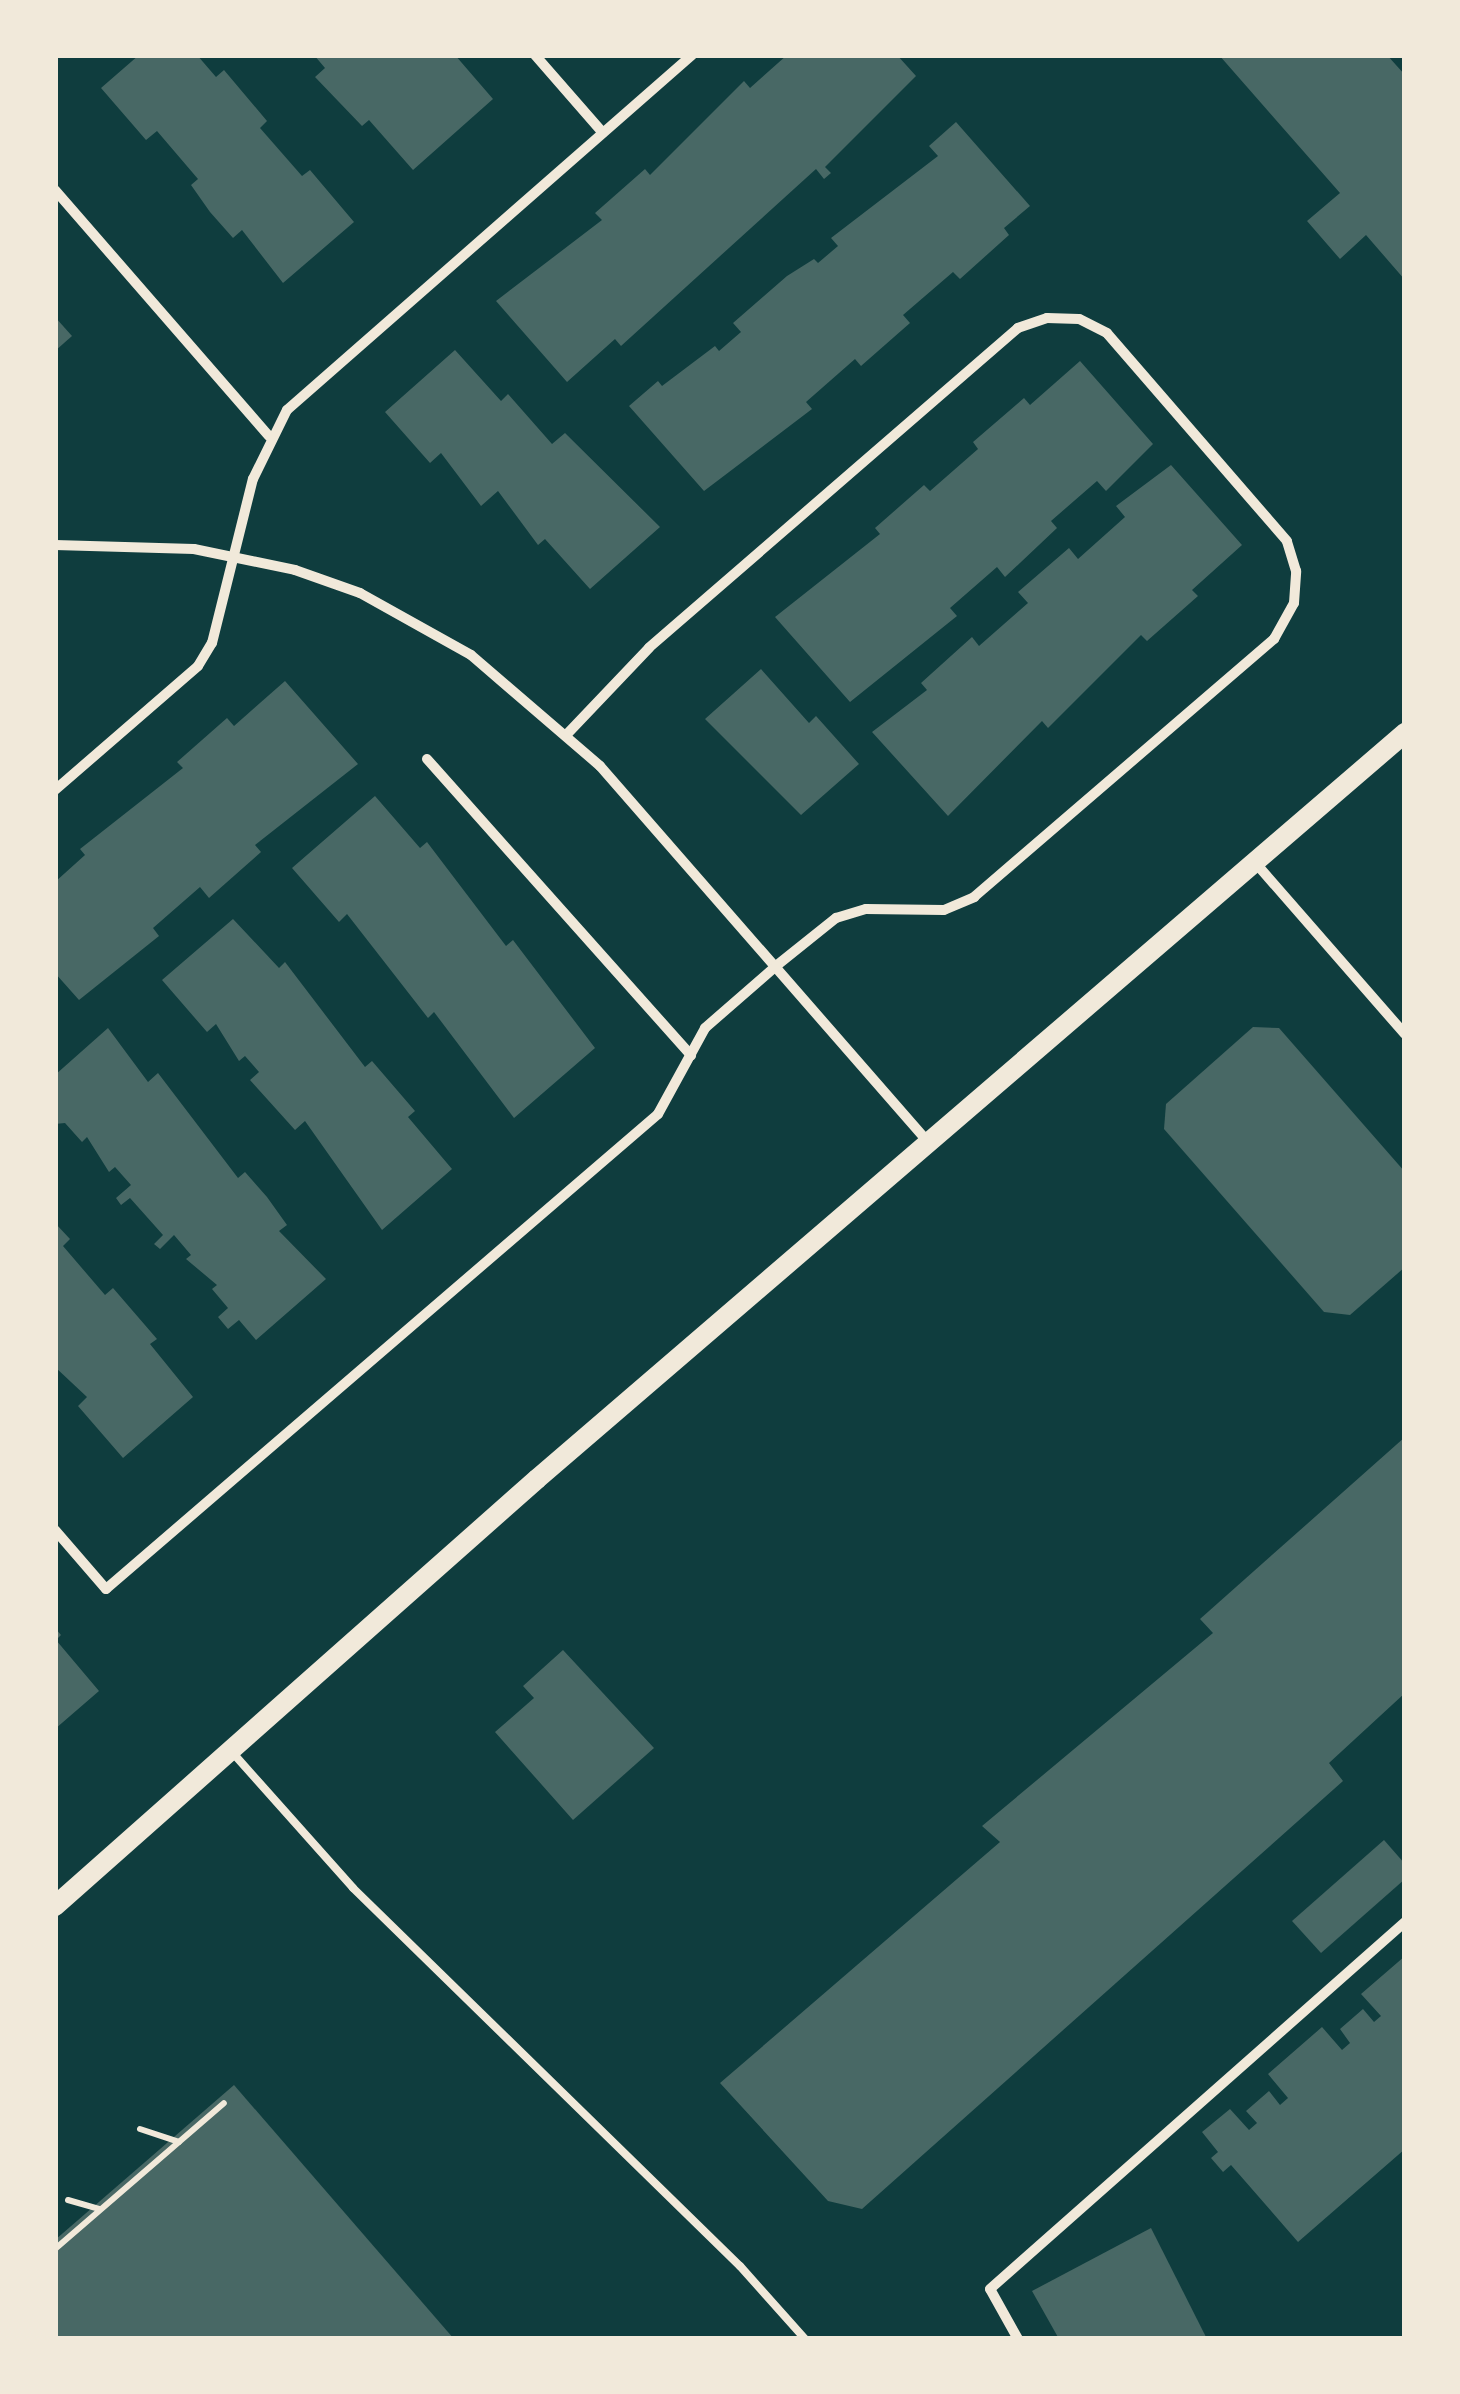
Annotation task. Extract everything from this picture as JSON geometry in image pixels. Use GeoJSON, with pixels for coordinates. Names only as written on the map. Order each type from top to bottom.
{"type":"FeatureCollection","features":[{"type":"Feature","properties":{"kind":"main road"},"geometry":{"type":"LineString","coordinates":[[55,1906],[1252,860],[1405,733]]}},
{"type":"Feature","properties":{"kind":"street"},"geometry":{"type":"LineString","coordinates":[[535,55],[602,133]]}},
{"type":"Feature","properties":{"kind":"street"},"geometry":{"type":"LineString","coordinates":[[55,790],[198,666],[212,644],[269,436],[287,410],[692,55]]}},
{"type":"Feature","properties":{"kind":"street"},"geometry":{"type":"LineString","coordinates":[[55,190],[269,436]]}},
{"type":"Feature","properties":{"kind":"street"},"geometry":{"type":"LineString","coordinates":[[55,1530],[106,1589],[658,1114],[705,1028],[836,918],[866,909],[944,910],[974,898],[1283,627],[1296,572],[1288,541],[1107,333],[1063,318],[1018,328],[650,648],[568,733]]}},
{"type":"Feature","properties":{"kind":"street"},"geometry":{"type":"LineString","coordinates":[[55,545],[126,543],[234,555],[360,593],[422,624],[568,733],[928,1142]]}},
{"type":"Feature","properties":{"kind":"street"},"geometry":{"type":"LineString","coordinates":[[427,758],[691,1055]]}},
{"type":"Feature","properties":{"kind":"street"},"geometry":{"type":"LineString","coordinates":[[1252,860],[1405,1034]]}},
{"type":"Feature","properties":{"kind":"street"},"geometry":{"type":"LineString","coordinates":[[1018,2339],[990,2288],[1405,1922]]}},
{"type":"Feature","properties":{"kind":"lane"},"geometry":{"type":"LineString","coordinates":[[232,1752],[354,1888],[740,2266],[804,2339]]}},
{"type":"Feature","properties":{"kind":"path"},"geometry":{"type":"LineString","coordinates":[[55,2249],[224,2103]]}},
{"type":"Feature","properties":{"kind":"path"},"geometry":{"type":"LineString","coordinates":[[140,2129],[180,2142]]}},
{"type":"Feature","properties":{"kind":"path"},"geometry":{"type":"LineString","coordinates":[[68,2200],[101,2209]]}},
{"type":"Feature","properties":{"kind":"building"},"geometry":{"type":"Polygon","coordinates":[[[139,55],[197,55],[216,77],[224,70],[267,121],[260,128],[302,176],[310,170],[354,222],[283,283],[242,230],[233,238],[210,212],[191,185],[198,179],[157,131],[146,140],[101,88],[139,55]]]}},
{"type":"Feature","properties":{"kind":"building"},"geometry":{"type":"Polygon","coordinates":[[[314,55],[455,55],[493,99],[413,170],[369,120],[362,126],[315,77],[325,68],[314,55]]]}},
{"type":"Feature","properties":{"kind":"building"},"geometry":{"type":"Polygon","coordinates":[[[787,55],[897,55],[916,76],[825,167],[831,173],[824,179],[816,169],[621,346],[615,339],[567,382],[496,301],[602,220],[595,213],[645,169],[650,175],[744,81],[750,88],[787,55]]]}},
{"type":"Feature","properties":{"kind":"building"},"geometry":{"type":"Polygon","coordinates":[[[1219,55],[1387,55],[1405,75],[1405,280],[1366,235],[1340,259],[1307,221],[1340,193],[1219,55]]]}},
{"type":"Feature","properties":{"kind":"building"},"geometry":{"type":"Polygon","coordinates":[[[956,122],[1030,206],[1004,228],[1009,235],[960,279],[953,272],[903,315],[910,323],[861,366],[855,359],[806,402],[812,409],[704,491],[629,406],[658,381],[662,386],[715,346],[719,351],[741,332],[733,323],[787,276],[814,259],[818,263],[838,246],[831,238],[938,156],[929,146],[956,122]]]}},
{"type":"Feature","properties":{"kind":"building"},"geometry":{"type":"Polygon","coordinates":[[[55,317],[72,336],[55,351],[55,317]]]}},
{"type":"Feature","properties":{"kind":"building"},"geometry":{"type":"Polygon","coordinates":[[[455,350],[501,401],[508,394],[552,444],[565,433],[660,527],[590,589],[545,539],[538,545],[498,491],[481,506],[441,453],[430,463],[385,412],[455,350]]]}},
{"type":"Feature","properties":{"kind":"building"},"geometry":{"type":"Polygon","coordinates":[[[1080,361],[1153,444],[1106,491],[1097,481],[1051,521],[1057,528],[1005,577],[997,567],[950,608],[957,616],[850,702],[775,617],[880,534],[875,528],[924,485],[930,491],[978,449],[973,442],[1024,398],[1030,405],[1080,361]]]}},
{"type":"Feature","properties":{"kind":"building"},"geometry":{"type":"Polygon","coordinates":[[[1171,465],[1242,545],[1192,590],[1198,596],[1147,641],[1141,635],[1048,728],[1042,721],[948,816],[872,732],[927,690],[921,683],[972,637],[979,646],[1028,603],[1018,592],[1069,548],[1078,559],[1125,517],[1116,506],[1171,465]]]}},
{"type":"Feature","properties":{"kind":"building"},"geometry":{"type":"Polygon","coordinates":[[[761,669],[809,723],[816,716],[859,764],[801,815],[705,719],[761,669]]]}},
{"type":"Feature","properties":{"kind":"building"},"geometry":{"type":"Polygon","coordinates":[[[285,681],[358,764],[255,845],[261,852],[209,898],[200,887],[153,928],[159,936],[79,1000],[55,973],[55,882],[85,855],[80,849],[183,768],[177,762],[227,718],[234,726],[285,681]]]}},
{"type":"Feature","properties":{"kind":"building"},"geometry":{"type":"Polygon","coordinates":[[[375,796],[420,848],[427,842],[506,946],[513,940],[595,1048],[514,1118],[434,1012],[428,1018],[347,914],[339,922],[292,868],[375,796]]]}},
{"type":"Feature","properties":{"kind":"building"},"geometry":{"type":"Polygon","coordinates":[[[233,919],[279,968],[285,962],[365,1067],[372,1061],[415,1111],[408,1117],[452,1169],[382,1230],[305,1121],[295,1130],[250,1080],[259,1072],[245,1056],[239,1061],[216,1024],[207,1032],[162,980],[233,919]]]}},
{"type":"Feature","properties":{"kind":"building"},"geometry":{"type":"Polygon","coordinates":[[[1253,1027],[1279,1028],[1405,1172],[1405,1267],[1350,1315],[1324,1312],[1164,1129],[1166,1104],[1253,1027]]]}},
{"type":"Feature","properties":{"kind":"building"},"geometry":{"type":"Polygon","coordinates":[[[108,1028],[148,1082],[158,1073],[238,1178],[245,1172],[267,1197],[287,1225],[279,1231],[326,1279],[256,1340],[239,1320],[228,1329],[218,1317],[228,1308],[212,1289],[217,1285],[186,1259],[191,1255],[174,1235],[160,1249],[154,1244],[163,1235],[130,1198],[121,1205],[116,1198],[131,1185],[115,1167],[109,1172],[87,1137],[82,1142],[65,1123],[55,1124],[55,1075],[108,1028]]]}},
{"type":"Feature","properties":{"kind":"building"},"geometry":{"type":"Polygon","coordinates":[[[55,1223],[70,1239],[63,1246],[105,1295],[113,1288],[157,1339],[150,1344],[193,1397],[123,1458],[78,1406],[87,1397],[55,1367],[55,1223]]]}},
{"type":"Feature","properties":{"kind":"building"},"geometry":{"type":"Polygon","coordinates":[[[1405,1437],[1405,1693],[1329,1763],[1343,1781],[862,2209],[828,2201],[720,2083],[1000,1842],[982,1826],[1213,1633],[1200,1619],[1405,1437]]]}},
{"type":"Feature","properties":{"kind":"building"},"geometry":{"type":"Polygon","coordinates":[[[55,1628],[61,1635],[56,1640],[99,1691],[55,1729],[55,1628]]]}},
{"type":"Feature","properties":{"kind":"building"},"geometry":{"type":"Polygon","coordinates":[[[563,1650],[654,1748],[573,1820],[495,1732],[534,1698],[523,1686],[563,1650]]]}},
{"type":"Feature","properties":{"kind":"building"},"geometry":{"type":"Polygon","coordinates":[[[1384,1840],[1405,1864],[1405,1879],[1321,1953],[1292,1921],[1384,1840]]]}},
{"type":"Feature","properties":{"kind":"building"},"geometry":{"type":"Polygon","coordinates":[[[1405,1956],[1405,2149],[1298,2242],[1231,2165],[1223,2172],[1211,2158],[1218,2152],[1202,2132],[1230,2109],[1249,2130],[1257,2123],[1246,2111],[1269,2091],[1280,2105],[1288,2098],[1268,2074],[1322,2027],[1342,2050],[1350,2043],[1340,2029],[1363,2009],[1374,2022],[1381,2016],[1361,1994],[1405,1956]]]}},
{"type":"Feature","properties":{"kind":"building"},"geometry":{"type":"Polygon","coordinates":[[[234,2085],[454,2339],[55,2339],[55,2240],[234,2085]]]}},
{"type":"Feature","properties":{"kind":"building"},"geometry":{"type":"Polygon","coordinates":[[[1151,2228],[1207,2339],[1059,2339],[1032,2291],[1151,2228]]]}}]}
